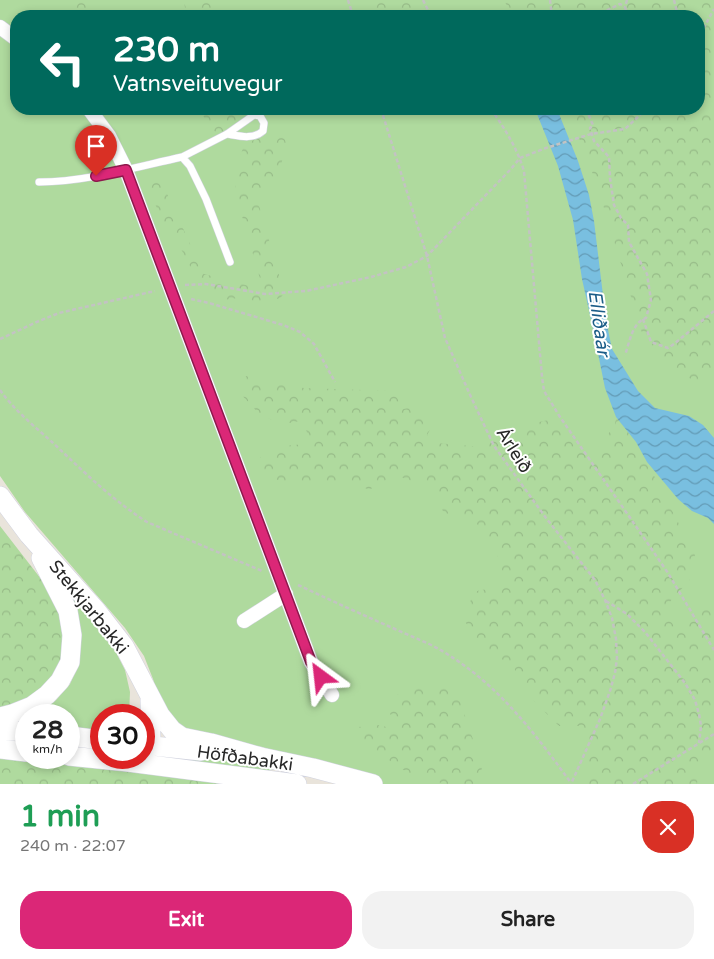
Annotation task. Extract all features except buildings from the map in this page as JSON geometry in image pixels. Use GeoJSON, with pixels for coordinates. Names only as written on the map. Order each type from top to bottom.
{"type":"FeatureCollection","features":[{"type":"Feature","properties":{"kind":"main road","name":"Stekkjarbakki"},"geometry":{"type":"LineString","coordinates":[[0,496],[29,535],[96,610],[124,646],[135,666],[138,704]]}},
{"type":"Feature","properties":{"kind":"main road","name":"Stekkjarbakki"},"geometry":{"type":"LineString","coordinates":[[0,717],[32,706],[47,695],[60,681],[70,662],[72,635],[68,611],[29,535]]}},
{"type":"Feature","properties":{"kind":"main road"},"geometry":{"type":"LineString","coordinates":[[135,666],[160,715],[172,730],[182,737],[212,743],[261,757]]}},
{"type":"Feature","properties":{"kind":"main road"},"geometry":{"type":"LineString","coordinates":[[150,694],[150,704]]}},
{"type":"Feature","properties":{"kind":"main road"},"geometry":{"type":"LineString","coordinates":[[0,730],[15,731]]}},
{"type":"Feature","properties":{"kind":"main road"},"geometry":{"type":"LineString","coordinates":[[0,749],[15,751]]}},
{"type":"Feature","properties":{"kind":"main road","name":"Höfðabakki"},"geometry":{"type":"LineString","coordinates":[[155,755],[261,757],[374,784]]}},
{"type":"Feature","properties":{"kind":"main road","name":"Höfðabakki"},"geometry":{"type":"LineString","coordinates":[[155,757],[297,784]]}},
{"type":"Feature","properties":{"kind":"street"},"geometry":{"type":"LineString","coordinates":[[93,115],[109,136],[126,170],[311,662],[332,695]]}},
{"type":"Feature","properties":{"kind":"street"},"geometry":{"type":"LineString","coordinates":[[244,622],[286,594]]}},
{"type":"Feature","properties":{"kind":"lane"},"geometry":{"type":"LineString","coordinates":[[39,182],[80,179],[182,157],[227,134],[254,115],[260,116],[264,123],[263,131],[258,135],[248,137],[227,134]]}},
{"type":"Feature","properties":{"kind":"lane"},"geometry":{"type":"LineString","coordinates":[[182,157],[190,166],[206,199],[230,262]]}},
{"type":"Feature","properties":{"kind":"path"},"geometry":{"type":"LineString","coordinates":[[627,0],[627,10]]}},
{"type":"Feature","properties":{"kind":"path"},"geometry":{"type":"LineString","coordinates":[[607,10],[620,4],[626,7]]}},
{"type":"Feature","properties":{"kind":"path"},"geometry":{"type":"LineString","coordinates":[[705,25],[714,9]]}},
{"type":"Feature","properties":{"kind":"path","name":"Árleið"},"geometry":{"type":"LineString","coordinates":[[383,115],[427,256],[444,338],[494,446],[546,518],[595,580],[606,600],[612,618],[616,639],[617,658],[615,672],[600,719],[571,784]]}},
{"type":"Feature","properties":{"kind":"path"},"geometry":{"type":"LineString","coordinates":[[496,115],[520,158],[524,171],[544,390],[560,418],[668,573],[714,650]]}},
{"type":"Feature","properties":{"kind":"path"},"geometry":{"type":"LineString","coordinates":[[588,115],[592,125],[590,128],[594,141],[609,156],[614,204],[621,218],[628,225],[629,242],[647,274],[651,300],[646,318],[636,325],[625,355]]}},
{"type":"Feature","properties":{"kind":"path"},"geometry":{"type":"LineString","coordinates":[[0,339],[59,313],[172,290],[185,285],[206,284],[265,294],[306,291],[371,277],[406,267],[427,256],[520,158],[591,134],[625,129],[640,115]]}},
{"type":"Feature","properties":{"kind":"path"},"geometry":{"type":"LineString","coordinates":[[172,290],[300,332],[314,344],[335,382]]}},
{"type":"Feature","properties":{"kind":"path"},"geometry":{"type":"LineString","coordinates":[[643,319],[651,342],[668,348],[714,312]]}},
{"type":"Feature","properties":{"kind":"path"},"geometry":{"type":"LineString","coordinates":[[606,600],[626,614],[645,632],[685,683],[695,700],[699,714],[699,743]]}},
{"type":"Feature","properties":{"kind":"path"},"geometry":{"type":"LineString","coordinates":[[633,784],[714,734]]}},
{"type":"Feature","properties":{"kind":"green space"},"geometry":{"type":"Polygon","coordinates":[[[0,0],[714,0],[714,784],[343,784],[344,772],[262,747],[209,739],[178,728],[159,700],[144,656],[125,628],[25,512],[0,476],[0,0]]]}},
{"type":"Feature","properties":{"kind":"green space"},"geometry":{"type":"Polygon","coordinates":[[[64,0],[104,0],[83,10],[74,10],[65,6],[64,0]]]}},
{"type":"Feature","properties":{"kind":"green space"},"geometry":{"type":"Polygon","coordinates":[[[184,0],[215,0],[215,10],[185,10],[184,0]]]}},
{"type":"Feature","properties":{"kind":"green space"},"geometry":{"type":"Polygon","coordinates":[[[365,0],[416,0],[420,10],[371,10],[365,0]]]}},
{"type":"Feature","properties":{"kind":"green space"},"geometry":{"type":"Polygon","coordinates":[[[504,0],[714,0],[714,383],[688,378],[674,370],[661,360],[645,343],[597,185],[570,115],[705,115],[705,10],[509,10],[504,0]]]}},
{"type":"Feature","properties":{"kind":"green space"},"geometry":{"type":"Polygon","coordinates":[[[202,115],[236,115],[237,119],[228,130],[215,132],[202,115]]]}},
{"type":"Feature","properties":{"kind":"green space"},"geometry":{"type":"Polygon","coordinates":[[[277,133],[284,134],[286,143],[279,175],[256,195],[284,292],[283,295],[280,298],[265,303],[238,298],[223,300],[209,295],[192,278],[190,266],[172,232],[165,228],[149,188],[151,183],[157,182],[163,185],[204,274],[257,288],[261,282],[242,216],[233,175],[245,143],[277,133]]]}},
{"type":"Feature","properties":{"kind":"green space"},"geometry":{"type":"Polygon","coordinates":[[[246,376],[304,388],[394,391],[403,409],[415,407],[429,415],[433,425],[427,435],[436,443],[483,447],[497,431],[553,419],[572,441],[595,451],[615,425],[616,417],[636,442],[695,555],[689,581],[672,599],[661,616],[669,621],[682,618],[714,600],[714,743],[698,776],[697,784],[587,784],[584,726],[559,726],[533,700],[514,668],[477,641],[461,615],[477,591],[507,585],[494,545],[473,519],[444,513],[431,488],[395,475],[369,490],[355,483],[301,484],[267,478],[257,464],[264,451],[283,446],[305,444],[307,432],[300,421],[284,424],[261,416],[238,391],[246,376]]]}},
{"type":"Feature","properties":{"kind":"green space"},"geometry":{"type":"Polygon","coordinates":[[[0,526],[48,588],[62,611],[67,638],[63,661],[44,690],[0,712],[0,526]]]}},
{"type":"Feature","properties":{"kind":"green space"},"geometry":{"type":"Polygon","coordinates":[[[65,588],[116,652],[125,670],[130,692],[129,704],[90,704],[90,733],[80,731],[80,704],[50,704],[70,684],[78,665],[65,588]]]}},
{"type":"Feature","properties":{"kind":"green space"},"geometry":{"type":"Polygon","coordinates":[[[442,686],[460,701],[482,766],[480,784],[445,784],[408,773],[361,741],[358,727],[379,725],[390,728],[397,727],[395,717],[386,712],[387,700],[409,688],[442,686]]]}},
{"type":"Feature","properties":{"kind":"green space"},"geometry":{"type":"Polygon","coordinates":[[[155,753],[230,758],[273,769],[266,772],[155,756],[155,753]]]}},
{"type":"Feature","properties":{"kind":"green space"},"geometry":{"type":"Polygon","coordinates":[[[0,756],[15,757],[15,769],[80,769],[80,763],[90,765],[90,769],[124,769],[243,784],[0,784],[0,756]]]}},
{"type":"Feature","properties":{"kind":"water","name":"Elliðaár"},"geometry":{"type":"Polygon","coordinates":[[[537,115],[559,115],[589,195],[606,320],[612,349],[638,391],[655,408],[689,416],[703,425],[714,438],[714,524],[708,518],[692,511],[678,499],[647,462],[636,442],[616,417],[605,388],[582,279],[573,220],[558,166],[537,115]]]}},
{"type":"Feature","properties":{"kind":"route"},"geometry":{"type":"LineString","coordinates":[[96,176],[126,170],[311,662],[321,677]]}}]}
